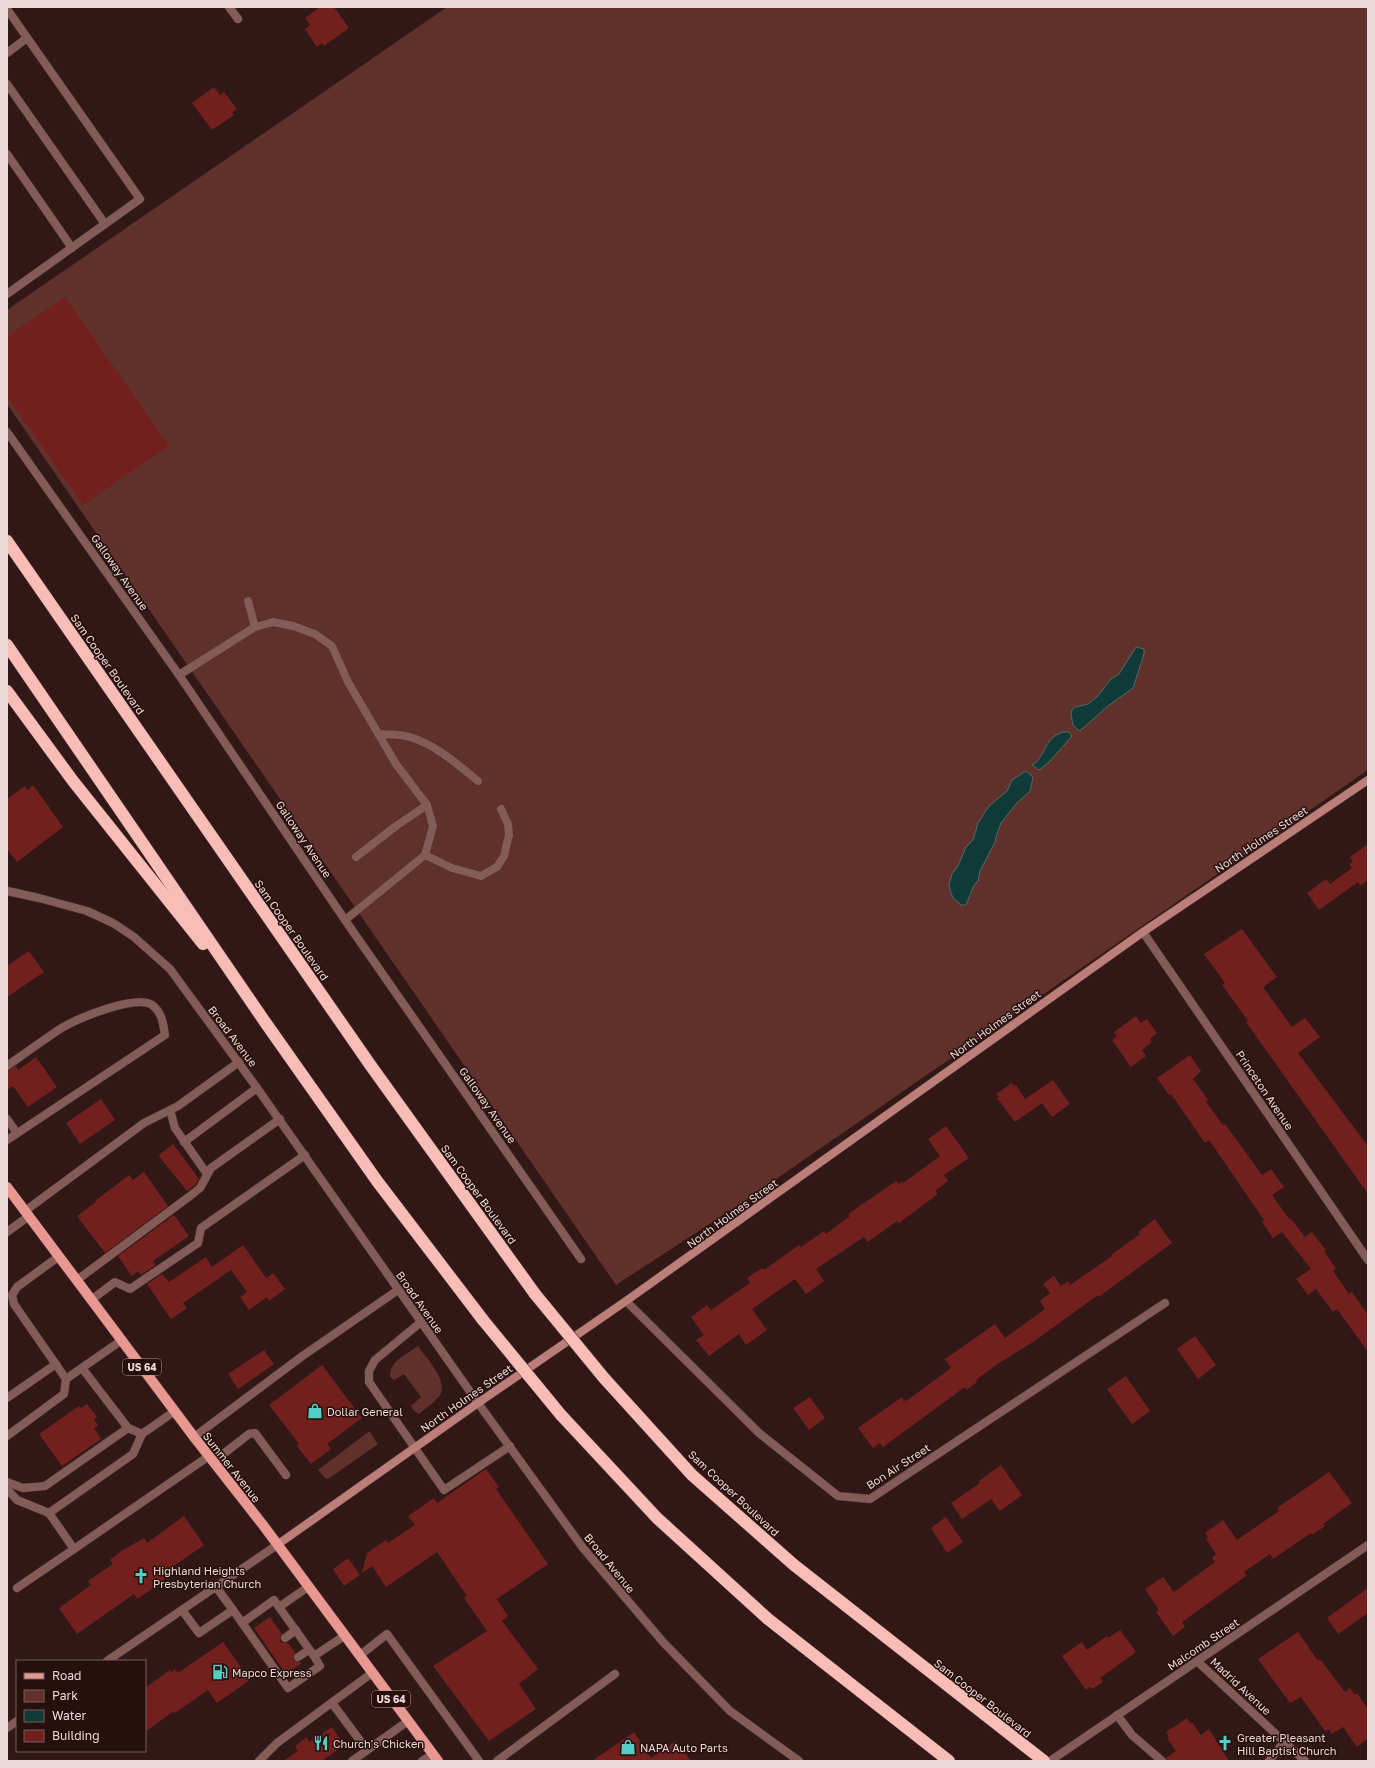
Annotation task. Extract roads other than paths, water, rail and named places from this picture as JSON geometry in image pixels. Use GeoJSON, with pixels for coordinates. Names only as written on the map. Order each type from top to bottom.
{"type":"FeatureCollection","features":[{"type":"Feature","properties":{"kind":"highway","name":"Sam Cooper Boulevard"},"geometry":{"type":"LineString","coordinates":[[7,541],[370,1066],[535,1294],[604,1378],[692,1475],[794,1565],[1044,1761]]}},
{"type":"Feature","properties":{"kind":"highway"},"geometry":{"type":"LineString","coordinates":[[7,645],[265,1022],[377,1181],[483,1320],[560,1415],[657,1518],[768,1619],[948,1761]]}},
{"type":"Feature","properties":{"kind":"highway"},"geometry":{"type":"LineString","coordinates":[[7,691],[73,781],[265,1022]]}},
{"type":"Feature","properties":{"kind":"main road","name":"North Holmes Street"},"geometry":{"type":"LineString","coordinates":[[277,1546],[478,1403],[626,1301],[1143,932],[1368,780]]}},
{"type":"Feature","properties":{"kind":"main road","name":"Summer Avenue"},"geometry":{"type":"LineString","coordinates":[[7,1187],[58,1257],[77,1280],[436,1757]]}},
{"type":"Feature","properties":{"kind":"street"},"geometry":{"type":"LineString","coordinates":[[229,7],[238,19]]}},
{"type":"Feature","properties":{"kind":"street"},"geometry":{"type":"LineString","coordinates":[[7,9],[140,199],[7,294]]}},
{"type":"Feature","properties":{"kind":"street"},"geometry":{"type":"LineString","coordinates":[[7,53],[27,38]]}},
{"type":"Feature","properties":{"kind":"street"},"geometry":{"type":"LineString","coordinates":[[7,84],[105,224]]}},
{"type":"Feature","properties":{"kind":"street"},"geometry":{"type":"LineString","coordinates":[[7,154],[72,248]]}},
{"type":"Feature","properties":{"kind":"street","name":"Galloway Avenue"},"geometry":{"type":"LineString","coordinates":[[7,432],[179,675],[345,920],[581,1259]]}},
{"type":"Feature","properties":{"kind":"street"},"geometry":{"type":"LineString","coordinates":[[248,601],[255,626]]}},
{"type":"Feature","properties":{"kind":"street"},"geometry":{"type":"LineString","coordinates":[[179,675],[255,626],[273,622],[293,626],[315,634],[332,646],[348,682],[396,764],[428,805],[433,826],[425,855],[345,920]]}},
{"type":"Feature","properties":{"kind":"street"},"geometry":{"type":"LineString","coordinates":[[379,734],[409,737],[427,745],[449,757],[478,781]]}},
{"type":"Feature","properties":{"kind":"street"},"geometry":{"type":"LineString","coordinates":[[356,857],[396,826],[428,805]]}},
{"type":"Feature","properties":{"kind":"street"},"geometry":{"type":"LineString","coordinates":[[425,855],[452,868],[481,876],[497,867],[504,856],[509,835],[508,824],[501,809]]}},
{"type":"Feature","properties":{"kind":"street","name":"Broad Avenue"},"geometry":{"type":"LineString","coordinates":[[7,891],[87,911],[113,923],[134,937],[170,970],[258,1088],[398,1290],[583,1548],[663,1642],[730,1711],[799,1761]]}},
{"type":"Feature","properties":{"kind":"street","name":"Princeton Avenue"},"geometry":{"type":"LineString","coordinates":[[1143,932],[1368,1260]]}},
{"type":"Feature","properties":{"kind":"street"},"geometry":{"type":"LineString","coordinates":[[7,1066],[61,1028],[102,1010],[138,1001],[150,1004],[158,1011],[163,1022],[165,1035],[7,1140]]}},
{"type":"Feature","properties":{"kind":"street"},"geometry":{"type":"LineString","coordinates":[[7,1232],[27,1214],[144,1123],[170,1110],[239,1062]]}},
{"type":"Feature","properties":{"kind":"street"},"geometry":{"type":"LineString","coordinates":[[184,1142],[258,1088]]}},
{"type":"Feature","properties":{"kind":"street"},"geometry":{"type":"LineString","coordinates":[[170,1110],[175,1128],[207,1174]]}},
{"type":"Feature","properties":{"kind":"street"},"geometry":{"type":"LineString","coordinates":[[7,1119],[17,1133]]}},
{"type":"Feature","properties":{"kind":"street"},"geometry":{"type":"LineString","coordinates":[[77,1280],[190,1196],[202,1184],[211,1168],[280,1119]]}},
{"type":"Feature","properties":{"kind":"street"},"geometry":{"type":"LineString","coordinates":[[91,1300],[115,1282],[130,1289],[198,1243],[201,1228],[305,1155]]}},
{"type":"Feature","properties":{"kind":"street"},"geometry":{"type":"LineString","coordinates":[[7,1436],[64,1394],[66,1379],[14,1304],[12,1295],[17,1287],[58,1257]]}},
{"type":"Feature","properties":{"kind":"street"},"geometry":{"type":"LineString","coordinates":[[194,1437],[301,1357],[398,1290]]}},
{"type":"Feature","properties":{"kind":"street","name":"Bon Air Street"},"geometry":{"type":"LineString","coordinates":[[626,1301],[759,1433],[838,1496],[870,1499],[1165,1303]]}},
{"type":"Feature","properties":{"kind":"street"},"geometry":{"type":"LineString","coordinates":[[421,1322],[376,1360],[369,1371],[369,1382],[444,1490],[510,1446]]}},
{"type":"Feature","properties":{"kind":"street"},"geometry":{"type":"LineString","coordinates":[[66,1379],[122,1340]]}},
{"type":"Feature","properties":{"kind":"street"},"geometry":{"type":"LineString","coordinates":[[7,1398],[56,1364]]}},
{"type":"Feature","properties":{"kind":"street"},"geometry":{"type":"LineString","coordinates":[[82,1368],[128,1428],[142,1434]]}},
{"type":"Feature","properties":{"kind":"street"},"geometry":{"type":"LineString","coordinates":[[49,1513],[133,1454],[142,1434],[175,1411]]}},
{"type":"Feature","properties":{"kind":"street"},"geometry":{"type":"LineString","coordinates":[[7,1482],[23,1488],[45,1486],[128,1428]]}},
{"type":"Feature","properties":{"kind":"street"},"geometry":{"type":"LineString","coordinates":[[17,1588],[248,1434],[255,1433],[286,1475]]}},
{"type":"Feature","properties":{"kind":"street"},"geometry":{"type":"LineString","coordinates":[[7,1489],[17,1500],[49,1513],[74,1549]]}},
{"type":"Feature","properties":{"kind":"street","name":"Malcomb Street"},"geometry":{"type":"LineString","coordinates":[[1050,1761],[1368,1545]]}},
{"type":"Feature","properties":{"kind":"street","name":"North Holmes Street"},"geometry":{"type":"LineString","coordinates":[[108,1660],[277,1546]]}},
{"type":"Feature","properties":{"kind":"street"},"geometry":{"type":"LineString","coordinates":[[216,1587],[242,1623],[266,1650],[279,1670],[288,1688],[320,1666],[274,1600],[242,1623]]}},
{"type":"Feature","properties":{"kind":"street"},"geometry":{"type":"LineString","coordinates":[[279,1607],[308,1587]]}},
{"type":"Feature","properties":{"kind":"street"},"geometry":{"type":"LineString","coordinates":[[182,1610],[199,1633],[233,1610]]}},
{"type":"Feature","properties":{"kind":"street"},"geometry":{"type":"LineString","coordinates":[[285,1638],[296,1630]]}},
{"type":"Feature","properties":{"kind":"street"},"geometry":{"type":"LineString","coordinates":[[359,1656],[387,1634],[479,1761]]}},
{"type":"Feature","properties":{"kind":"street"},"geometry":{"type":"LineString","coordinates":[[298,1657],[311,1653],[344,1636]]}},
{"type":"Feature","properties":{"kind":"street","name":"Madrid Avenue"},"geometry":{"type":"LineString","coordinates":[[1197,1661],[1305,1761]]}},
{"type":"Feature","properties":{"kind":"street"},"geometry":{"type":"LineString","coordinates":[[258,1761],[277,1743],[372,1673]]}},
{"type":"Feature","properties":{"kind":"street"},"geometry":{"type":"LineString","coordinates":[[497,1761],[615,1674]]}},
{"type":"Feature","properties":{"kind":"street"},"geometry":{"type":"LineString","coordinates":[[332,1703],[367,1750]]}},
{"type":"Feature","properties":{"kind":"street"},"geometry":{"type":"LineString","coordinates":[[1117,1715],[1132,1735],[1162,1761]]}},
{"type":"Feature","properties":{"kind":"street"},"geometry":{"type":"LineString","coordinates":[[352,1761],[408,1721]]}},
{"type":"Feature","properties":{"kind":"street"},"geometry":{"type":"LineString","coordinates":[[7,1728],[16,1722]]}},
{"type":"Feature","properties":{"kind":"street"},"geometry":{"type":"LineString","coordinates":[[1269,1761],[1284,1742]]}},
{"type":"Feature","properties":{"kind":"street"},"geometry":{"type":"LineString","coordinates":[[422,1761],[436,1757]]}},
{"type":"Feature","properties":{"kind":"water"},"geometry":{"type":"Polygon","coordinates":[[[1136,647],[1144,649],[1144,654],[1133,688],[1108,706],[1079,731],[1073,725],[1071,714],[1072,710],[1075,707],[1088,704],[1097,697],[1111,679],[1119,674],[1136,647]]]}},
{"type":"Feature","properties":{"kind":"water"},"geometry":{"type":"Polygon","coordinates":[[[1063,732],[1069,732],[1072,736],[1049,762],[1039,770],[1032,765],[1037,762],[1051,739],[1063,732]]]}},
{"type":"Feature","properties":{"kind":"water"},"geometry":{"type":"Polygon","coordinates":[[[1026,771],[1033,777],[1030,791],[1016,804],[1001,823],[995,842],[980,871],[978,881],[974,885],[966,905],[961,905],[953,898],[951,893],[949,885],[952,874],[958,866],[966,847],[973,840],[978,823],[989,806],[1007,791],[1012,780],[1026,771]]]}},
{"type":"Feature","properties":{"kind":"place","name":"Dollar General"},"geometry":{"type":"Point","coordinates":[315,1411]}},
{"type":"Feature","properties":{"kind":"place","name":"Highland Heights Presbyterian Church"},"geometry":{"type":"Point","coordinates":[141,1576]}},
{"type":"Feature","properties":{"kind":"place","name":"Mapco Express"},"geometry":{"type":"Point","coordinates":[220,1672]}},
{"type":"Feature","properties":{"kind":"place","name":"Church's Chicken"},"geometry":{"type":"Point","coordinates":[321,1743]}},
{"type":"Feature","properties":{"kind":"place","name":"Greater Pleasant Hill Baptist Church"},"geometry":{"type":"Point","coordinates":[1225,1743]}},
{"type":"Feature","properties":{"kind":"place","name":"NAPA Auto Parts"},"geometry":{"type":"Point","coordinates":[628,1747]}}]}
